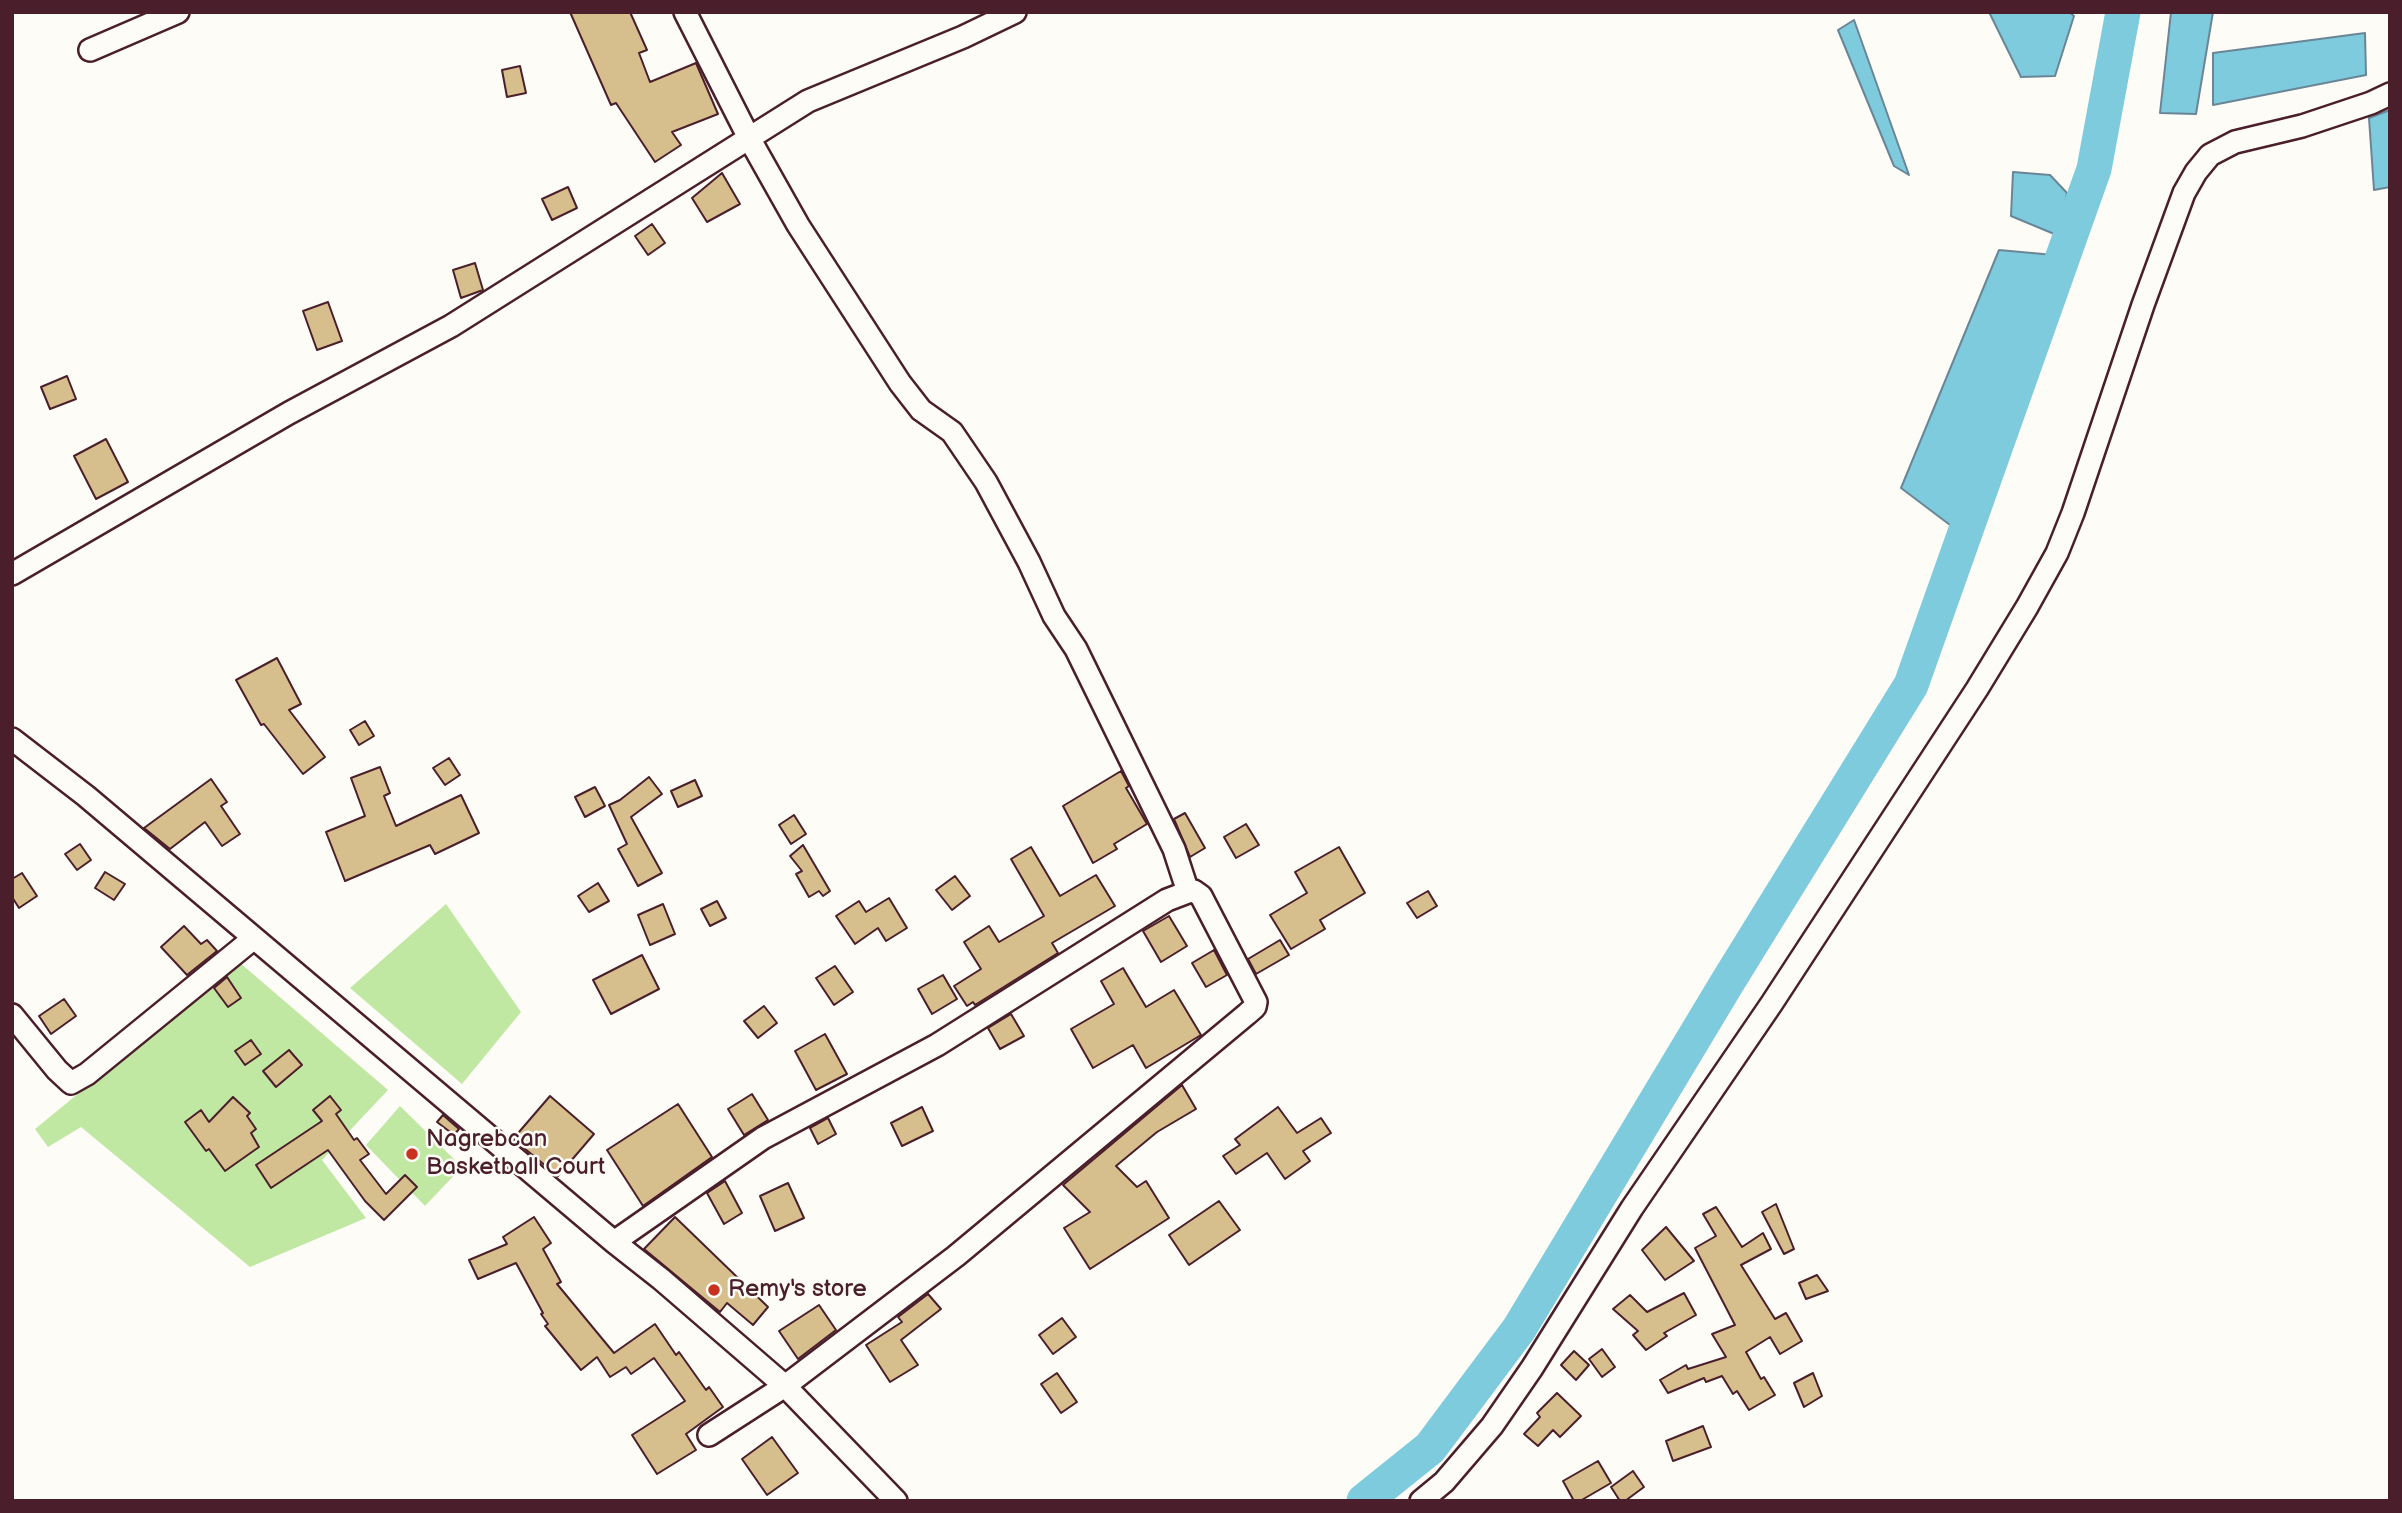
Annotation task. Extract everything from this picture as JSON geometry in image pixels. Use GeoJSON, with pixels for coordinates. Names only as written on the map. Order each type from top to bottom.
{"type":"FeatureCollection","features":[{"type":"Feature","properties":{"kind":"street"},"geometry":{"type":"LineString","coordinates":[[90,50],[178,12]]}},
{"type":"Feature","properties":{"kind":"street"},"geometry":{"type":"LineString","coordinates":[[685,12],[748,138],[798,225],[900,383],[921,410],[952,432],[986,482],[1029,562],[1054,616],[1076,649],[1174,849],[1188,892]]}},
{"type":"Feature","properties":{"kind":"street"},"geometry":{"type":"LineString","coordinates":[[12,574],[289,413],[451,326],[808,101],[963,37],[1015,12]]}},
{"type":"Feature","properties":{"kind":"street"},"geometry":{"type":"LineString","coordinates":[[1421,1501],[1444,1482],[1484,1436],[1532,1368],[1632,1209],[1772,1003],[1977,689],[2027,607],[2057,553],[2073,513],[2147,293],[2184,193],[2196,172],[2210,155],[2235,142],[2302,126],[2390,94]]}},
{"type":"Feature","properties":{"kind":"street"},"geometry":{"type":"LineString","coordinates":[[12,739],[86,796],[785,1385],[896,1501]]}},
{"type":"Feature","properties":{"kind":"street"},"geometry":{"type":"LineString","coordinates":[[614,1242],[763,1138],[937,1045],[1167,900],[1188,892],[1194,891],[1200,896],[1256,1002],[1255,1007],[956,1256],[785,1385],[709,1435]]}},
{"type":"Feature","properties":{"kind":"street"},"geometry":{"type":"LineString","coordinates":[[12,1015],[71,1083],[87,1074],[254,938]]}},
{"type":"Feature","properties":{"kind":"green space"},"geometry":{"type":"Polygon","coordinates":[[[446,904],[521,1012],[462,1084],[350,988],[446,904]]]}},
{"type":"Feature","properties":{"kind":"green space"},"geometry":{"type":"Polygon","coordinates":[[[239,962],[388,1090],[322,1160],[366,1218],[250,1267],[81,1127],[48,1147],[35,1129],[239,962]]]}},
{"type":"Feature","properties":{"kind":"green space"},"geometry":{"type":"Polygon","coordinates":[[[400,1106],[462,1167],[425,1206],[366,1145],[400,1106]]]}},
{"type":"Feature","properties":{"kind":"water"},"geometry":{"type":"Polygon","coordinates":[[[1989,12],[2069,12],[2074,16],[2055,76],[2021,77],[1989,12]]]}},
{"type":"Feature","properties":{"kind":"water"},"geometry":{"type":"Polygon","coordinates":[[[2171,12],[2213,12],[2196,114],[2160,113],[2171,12]]]}},
{"type":"Feature","properties":{"kind":"water"},"geometry":{"type":"Polygon","coordinates":[[[1854,20],[1909,175],[1894,166],[1838,30],[1854,20]]]}},
{"type":"Feature","properties":{"kind":"water"},"geometry":{"type":"Polygon","coordinates":[[[2365,33],[2366,75],[2213,105],[2213,53],[2365,33]]]}},
{"type":"Feature","properties":{"kind":"water"},"geometry":{"type":"Polygon","coordinates":[[[2390,110],[2390,187],[2374,190],[2369,118],[2390,110]]]}},
{"type":"Feature","properties":{"kind":"water"},"geometry":{"type":"Polygon","coordinates":[[[2013,172],[2050,175],[2067,193],[2059,236],[2011,216],[2013,172]]]}},
{"type":"Feature","properties":{"kind":"water"},"geometry":{"type":"Polygon","coordinates":[[[1999,250],[2054,255],[1954,528],[1901,488],[1999,250]]]}},
{"type":"Feature","properties":{"kind":"building"},"geometry":{"type":"Polygon","coordinates":[[[570,12],[630,12],[647,50],[639,53],[650,82],[696,63],[718,114],[672,132],[681,145],[655,162],[616,103],[611,105],[570,12]]]}},
{"type":"Feature","properties":{"kind":"building"},"geometry":{"type":"Polygon","coordinates":[[[520,66],[526,93],[507,97],[502,70],[520,66]]]}},
{"type":"Feature","properties":{"kind":"building"},"geometry":{"type":"Polygon","coordinates":[[[722,173],[740,204],[707,222],[692,198],[722,173]]]}},
{"type":"Feature","properties":{"kind":"building"},"geometry":{"type":"Polygon","coordinates":[[[568,187],[577,208],[552,220],[542,199],[568,187]]]}},
{"type":"Feature","properties":{"kind":"building"},"geometry":{"type":"Polygon","coordinates":[[[652,224],[665,243],[648,255],[635,236],[652,224]]]}},
{"type":"Feature","properties":{"kind":"building"},"geometry":{"type":"Polygon","coordinates":[[[475,263],[483,290],[461,298],[453,270],[475,263]]]}},
{"type":"Feature","properties":{"kind":"building"},"geometry":{"type":"Polygon","coordinates":[[[328,302],[342,341],[317,350],[303,311],[328,302]]]}},
{"type":"Feature","properties":{"kind":"building"},"geometry":{"type":"Polygon","coordinates":[[[67,376],[76,399],[50,409],[41,387],[67,376]]]}},
{"type":"Feature","properties":{"kind":"building"},"geometry":{"type":"Polygon","coordinates":[[[106,439],[128,482],[96,499],[74,456],[106,439]]]}},
{"type":"Feature","properties":{"kind":"building"},"geometry":{"type":"Polygon","coordinates":[[[277,658],[301,704],[289,710],[325,757],[303,774],[264,724],[261,725],[236,680],[277,658]]]}},
{"type":"Feature","properties":{"kind":"building"},"geometry":{"type":"Polygon","coordinates":[[[365,721],[374,736],[359,745],[350,730],[365,721]]]}},
{"type":"Feature","properties":{"kind":"building"},"geometry":{"type":"Polygon","coordinates":[[[449,758],[460,775],[445,785],[433,768],[449,758]]]}},
{"type":"Feature","properties":{"kind":"building"},"geometry":{"type":"Polygon","coordinates":[[[380,767],[390,793],[384,796],[396,826],[461,795],[479,833],[435,854],[430,845],[345,881],[326,832],[365,816],[351,778],[380,767]]]}},
{"type":"Feature","properties":{"kind":"building"},"geometry":{"type":"Polygon","coordinates":[[[1121,771],[1129,786],[1126,788],[1147,824],[1114,844],[1117,849],[1093,863],[1063,806],[1121,771]]]}},
{"type":"Feature","properties":{"kind":"building"},"geometry":{"type":"Polygon","coordinates":[[[649,777],[662,794],[631,817],[662,873],[638,886],[618,849],[627,844],[609,805],[620,800],[649,777]]]}},
{"type":"Feature","properties":{"kind":"building"},"geometry":{"type":"Polygon","coordinates":[[[211,779],[227,802],[221,806],[240,834],[222,846],[205,822],[170,849],[144,828],[211,779]]]}},
{"type":"Feature","properties":{"kind":"building"},"geometry":{"type":"Polygon","coordinates":[[[695,780],[702,796],[678,807],[671,791],[695,780]]]}},
{"type":"Feature","properties":{"kind":"building"},"geometry":{"type":"Polygon","coordinates":[[[595,787],[605,806],[585,817],[575,797],[595,787]]]}},
{"type":"Feature","properties":{"kind":"building"},"geometry":{"type":"Polygon","coordinates":[[[1185,813],[1205,848],[1190,857],[1174,819],[1185,813]]]}},
{"type":"Feature","properties":{"kind":"building"},"geometry":{"type":"Polygon","coordinates":[[[794,815],[806,834],[791,844],[779,825],[794,815]]]}},
{"type":"Feature","properties":{"kind":"building"},"geometry":{"type":"Polygon","coordinates":[[[1246,824],[1259,845],[1236,858],[1224,837],[1246,824]]]}},
{"type":"Feature","properties":{"kind":"building"},"geometry":{"type":"Polygon","coordinates":[[[80,844],[91,860],[77,870],[65,854],[80,844]]]}},
{"type":"Feature","properties":{"kind":"building"},"geometry":{"type":"Polygon","coordinates":[[[803,845],[830,891],[823,896],[819,891],[809,897],[796,874],[802,871],[790,856],[803,845]]]}},
{"type":"Feature","properties":{"kind":"building"},"geometry":{"type":"Polygon","coordinates":[[[1031,847],[1060,896],[1096,875],[1115,906],[1052,943],[1058,953],[975,1005],[973,1002],[967,1006],[954,986],[981,969],[964,942],[989,926],[999,942],[1044,916],[1011,859],[1031,847]]]}},
{"type":"Feature","properties":{"kind":"building"},"geometry":{"type":"Polygon","coordinates":[[[1339,847],[1365,893],[1320,920],[1325,929],[1291,949],[1270,915],[1307,893],[1295,872],[1339,847]]]}},
{"type":"Feature","properties":{"kind":"building"},"geometry":{"type":"Polygon","coordinates":[[[105,872],[125,884],[114,900],[95,888],[105,872]]]}},
{"type":"Feature","properties":{"kind":"building"},"geometry":{"type":"Polygon","coordinates":[[[22,873],[37,896],[19,908],[12,897],[12,879],[22,873]]]}},
{"type":"Feature","properties":{"kind":"building"},"geometry":{"type":"Polygon","coordinates":[[[955,876],[970,896],[952,910],[936,890],[955,876]]]}},
{"type":"Feature","properties":{"kind":"building"},"geometry":{"type":"Polygon","coordinates":[[[598,883],[609,901],[589,912],[578,896],[598,883]]]}},
{"type":"Feature","properties":{"kind":"building"},"geometry":{"type":"Polygon","coordinates":[[[1428,891],[1437,906],[1417,918],[1407,903],[1428,891]]]}},
{"type":"Feature","properties":{"kind":"building"},"geometry":{"type":"Polygon","coordinates":[[[889,898],[907,928],[886,941],[878,928],[855,944],[836,916],[859,901],[866,912],[889,898]]]}},
{"type":"Feature","properties":{"kind":"building"},"geometry":{"type":"Polygon","coordinates":[[[717,901],[726,918],[710,926],[701,909],[717,901]]]}},
{"type":"Feature","properties":{"kind":"building"},"geometry":{"type":"Polygon","coordinates":[[[663,904],[675,934],[650,945],[638,915],[663,904]]]}},
{"type":"Feature","properties":{"kind":"building"},"geometry":{"type":"Polygon","coordinates":[[[1169,916],[1187,946],[1161,962],[1143,931],[1169,916]]]}},
{"type":"Feature","properties":{"kind":"building"},"geometry":{"type":"Polygon","coordinates":[[[184,926],[201,944],[207,940],[217,951],[187,975],[161,947],[184,926]]]}},
{"type":"Feature","properties":{"kind":"building"},"geometry":{"type":"Polygon","coordinates":[[[1280,940],[1289,955],[1256,974],[1248,959],[1280,940]]]}},
{"type":"Feature","properties":{"kind":"building"},"geometry":{"type":"Polygon","coordinates":[[[1214,950],[1227,975],[1206,987],[1192,963],[1214,950]]]}},
{"type":"Feature","properties":{"kind":"building"},"geometry":{"type":"Polygon","coordinates":[[[642,955],[659,989],[611,1014],[593,980],[642,955]]]}},
{"type":"Feature","properties":{"kind":"building"},"geometry":{"type":"Polygon","coordinates":[[[835,966],[853,992],[834,1005],[816,978],[835,966]]]}},
{"type":"Feature","properties":{"kind":"building"},"geometry":{"type":"Polygon","coordinates":[[[1123,968],[1146,1007],[1174,990],[1201,1035],[1146,1068],[1133,1045],[1093,1068],[1071,1029],[1114,1004],[1101,981],[1123,968]]]}},
{"type":"Feature","properties":{"kind":"building"},"geometry":{"type":"Polygon","coordinates":[[[943,975],[957,999],[932,1014],[918,989],[943,975]]]}},
{"type":"Feature","properties":{"kind":"building"},"geometry":{"type":"Polygon","coordinates":[[[227,977],[241,998],[228,1007],[214,988],[227,977]]]}},
{"type":"Feature","properties":{"kind":"building"},"geometry":{"type":"Polygon","coordinates":[[[64,999],[76,1016],[51,1034],[39,1016],[64,999]]]}},
{"type":"Feature","properties":{"kind":"building"},"geometry":{"type":"Polygon","coordinates":[[[764,1006],[777,1023],[758,1038],[744,1021],[764,1006]]]}},
{"type":"Feature","properties":{"kind":"building"},"geometry":{"type":"Polygon","coordinates":[[[1011,1014],[1024,1036],[1000,1049],[988,1028],[1011,1014]]]}},
{"type":"Feature","properties":{"kind":"building"},"geometry":{"type":"Polygon","coordinates":[[[825,1034],[847,1074],[816,1090],[795,1051],[825,1034]]]}},
{"type":"Feature","properties":{"kind":"building"},"geometry":{"type":"Polygon","coordinates":[[[251,1040],[261,1054],[245,1065],[235,1051],[251,1040]]]}},
{"type":"Feature","properties":{"kind":"building"},"geometry":{"type":"Polygon","coordinates":[[[289,1050],[302,1065],[276,1087],[263,1071],[289,1050]]]}},
{"type":"Feature","properties":{"kind":"building"},"geometry":{"type":"Polygon","coordinates":[[[1182,1085],[1196,1109],[1157,1132],[1116,1166],[1137,1187],[1146,1181],[1169,1218],[1090,1269],[1064,1228],[1090,1212],[1063,1185],[1182,1085]]]}},
{"type":"Feature","properties":{"kind":"building"},"geometry":{"type":"Polygon","coordinates":[[[752,1094],[768,1120],[744,1135],[728,1109],[752,1094]]]}},
{"type":"Feature","properties":{"kind":"building"},"geometry":{"type":"Polygon","coordinates":[[[330,1096],[341,1110],[336,1114],[354,1140],[357,1138],[369,1154],[360,1160],[386,1194],[405,1175],[417,1187],[384,1220],[365,1201],[328,1150],[271,1188],[256,1165],[322,1121],[313,1110],[330,1096]]]}},
{"type":"Feature","properties":{"kind":"building"},"geometry":{"type":"Polygon","coordinates":[[[550,1096],[594,1134],[558,1176],[513,1139],[550,1096]]]}},
{"type":"Feature","properties":{"kind":"building"},"geometry":{"type":"Polygon","coordinates":[[[233,1097],[250,1113],[247,1116],[256,1129],[251,1133],[259,1147],[225,1171],[185,1122],[201,1110],[209,1122],[233,1097]]]}},
{"type":"Feature","properties":{"kind":"building"},"geometry":{"type":"Polygon","coordinates":[[[678,1104],[712,1157],[643,1206],[607,1150],[678,1104]]]}},
{"type":"Feature","properties":{"kind":"building"},"geometry":{"type":"Polygon","coordinates":[[[922,1107],[933,1131],[902,1146],[891,1123],[922,1107]]]}},
{"type":"Feature","properties":{"kind":"building"},"geometry":{"type":"Polygon","coordinates":[[[1278,1107],[1297,1133],[1321,1118],[1331,1133],[1303,1151],[1310,1161],[1285,1179],[1267,1153],[1236,1174],[1223,1156],[1240,1145],[1235,1139],[1278,1107]]]}},
{"type":"Feature","properties":{"kind":"building"},"geometry":{"type":"Polygon","coordinates":[[[443,1115],[459,1129],[454,1135],[437,1122],[443,1115]]]}},
{"type":"Feature","properties":{"kind":"building"},"geometry":{"type":"Polygon","coordinates":[[[828,1118],[836,1134],[818,1144],[810,1128],[828,1118]]]}},
{"type":"Feature","properties":{"kind":"building"},"geometry":{"type":"Polygon","coordinates":[[[725,1181],[742,1213],[724,1224],[707,1193],[725,1181]]]}},
{"type":"Feature","properties":{"kind":"building"},"geometry":{"type":"Polygon","coordinates":[[[788,1183],[804,1218],[775,1231],[760,1196],[788,1183]]]}},
{"type":"Feature","properties":{"kind":"building"},"geometry":{"type":"Polygon","coordinates":[[[1219,1201],[1240,1230],[1189,1265],[1169,1235],[1219,1201]]]}},
{"type":"Feature","properties":{"kind":"building"},"geometry":{"type":"Polygon","coordinates":[[[1776,1204],[1794,1249],[1784,1254],[1762,1212],[1776,1204]]]}},
{"type":"Feature","properties":{"kind":"building"},"geometry":{"type":"Polygon","coordinates":[[[1716,1207],[1742,1247],[1763,1233],[1771,1249],[1741,1265],[1775,1319],[1786,1313],[1802,1341],[1780,1354],[1770,1337],[1746,1352],[1761,1379],[1764,1377],[1775,1395],[1749,1410],[1737,1391],[1733,1394],[1722,1376],[1706,1382],[1704,1378],[1668,1393],[1660,1380],[1686,1365],[1688,1369],[1726,1357],[1712,1334],[1735,1325],[1695,1248],[1716,1236],[1703,1214],[1716,1207]]]}},
{"type":"Feature","properties":{"kind":"building"},"geometry":{"type":"Polygon","coordinates":[[[534,1217],[551,1243],[543,1249],[561,1282],[557,1284],[614,1353],[655,1324],[676,1355],[679,1352],[706,1390],[709,1387],[723,1407],[686,1434],[696,1450],[657,1474],[632,1435],[685,1401],[654,1358],[631,1374],[626,1367],[610,1377],[597,1357],[581,1370],[545,1326],[548,1324],[541,1314],[543,1313],[516,1263],[478,1279],[469,1260],[507,1244],[503,1237],[534,1217]]]}},
{"type":"Feature","properties":{"kind":"building"},"geometry":{"type":"Polygon","coordinates":[[[675,1217],[768,1307],[753,1325],[727,1303],[720,1312],[644,1249],[675,1217]]]}},
{"type":"Feature","properties":{"kind":"building"},"geometry":{"type":"Polygon","coordinates":[[[1666,1227],[1694,1261],[1665,1280],[1642,1250],[1666,1227]]]}},
{"type":"Feature","properties":{"kind":"building"},"geometry":{"type":"Polygon","coordinates":[[[1817,1275],[1828,1291],[1806,1299],[1799,1283],[1817,1275]]]}},
{"type":"Feature","properties":{"kind":"building"},"geometry":{"type":"Polygon","coordinates":[[[1684,1293],[1696,1315],[1664,1333],[1667,1336],[1646,1350],[1633,1335],[1638,1331],[1613,1309],[1630,1295],[1647,1312],[1684,1293]]]}},
{"type":"Feature","properties":{"kind":"building"},"geometry":{"type":"Polygon","coordinates":[[[928,1294],[941,1309],[901,1340],[918,1365],[890,1382],[866,1345],[902,1322],[898,1317],[928,1294]]]}},
{"type":"Feature","properties":{"kind":"building"},"geometry":{"type":"Polygon","coordinates":[[[819,1305],[836,1330],[798,1359],[779,1331],[819,1305]]]}},
{"type":"Feature","properties":{"kind":"building"},"geometry":{"type":"Polygon","coordinates":[[[1062,1318],[1076,1337],[1053,1354],[1039,1335],[1062,1318]]]}},
{"type":"Feature","properties":{"kind":"building"},"geometry":{"type":"Polygon","coordinates":[[[1602,1349],[1615,1367],[1602,1377],[1589,1359],[1602,1349]]]}},
{"type":"Feature","properties":{"kind":"building"},"geometry":{"type":"Polygon","coordinates":[[[1574,1351],[1589,1365],[1576,1380],[1561,1365],[1574,1351]]]}},
{"type":"Feature","properties":{"kind":"building"},"geometry":{"type":"Polygon","coordinates":[[[1057,1373],[1077,1402],[1061,1413],[1041,1384],[1057,1373]]]}},
{"type":"Feature","properties":{"kind":"building"},"geometry":{"type":"Polygon","coordinates":[[[1813,1373],[1822,1396],[1804,1407],[1794,1383],[1813,1373]]]}},
{"type":"Feature","properties":{"kind":"building"},"geometry":{"type":"Polygon","coordinates":[[[1557,1393],[1581,1416],[1560,1437],[1553,1430],[1538,1446],[1524,1434],[1540,1417],[1537,1413],[1557,1393]]]}},
{"type":"Feature","properties":{"kind":"building"},"geometry":{"type":"Polygon","coordinates":[[[1703,1426],[1711,1447],[1673,1461],[1666,1441],[1703,1426]]]}},
{"type":"Feature","properties":{"kind":"building"},"geometry":{"type":"Polygon","coordinates":[[[772,1437],[798,1473],[767,1495],[742,1459],[772,1437]]]}},
{"type":"Feature","properties":{"kind":"building"},"geometry":{"type":"Polygon","coordinates":[[[1598,1461],[1611,1483],[1580,1501],[1574,1501],[1563,1481],[1598,1461]]]}},
{"type":"Feature","properties":{"kind":"building"},"geometry":{"type":"Polygon","coordinates":[[[1633,1471],[1644,1487],[1625,1501],[1620,1501],[1611,1487],[1633,1471]]]}},
{"type":"Feature","properties":{"kind":"waterway"},"geometry":{"type":"LineString","coordinates":[[1364,1501],[1430,1448],[1519,1329],[1727,983],[1911,685],[2094,169],[2123,12]]}},
{"type":"Feature","properties":{"kind":"place","name":"Nagrebcan Basketball Court"},"geometry":{"type":"Point","coordinates":[412,1154]}},
{"type":"Feature","properties":{"kind":"place","name":"Remy's store"},"geometry":{"type":"Point","coordinates":[714,1290]}}]}
